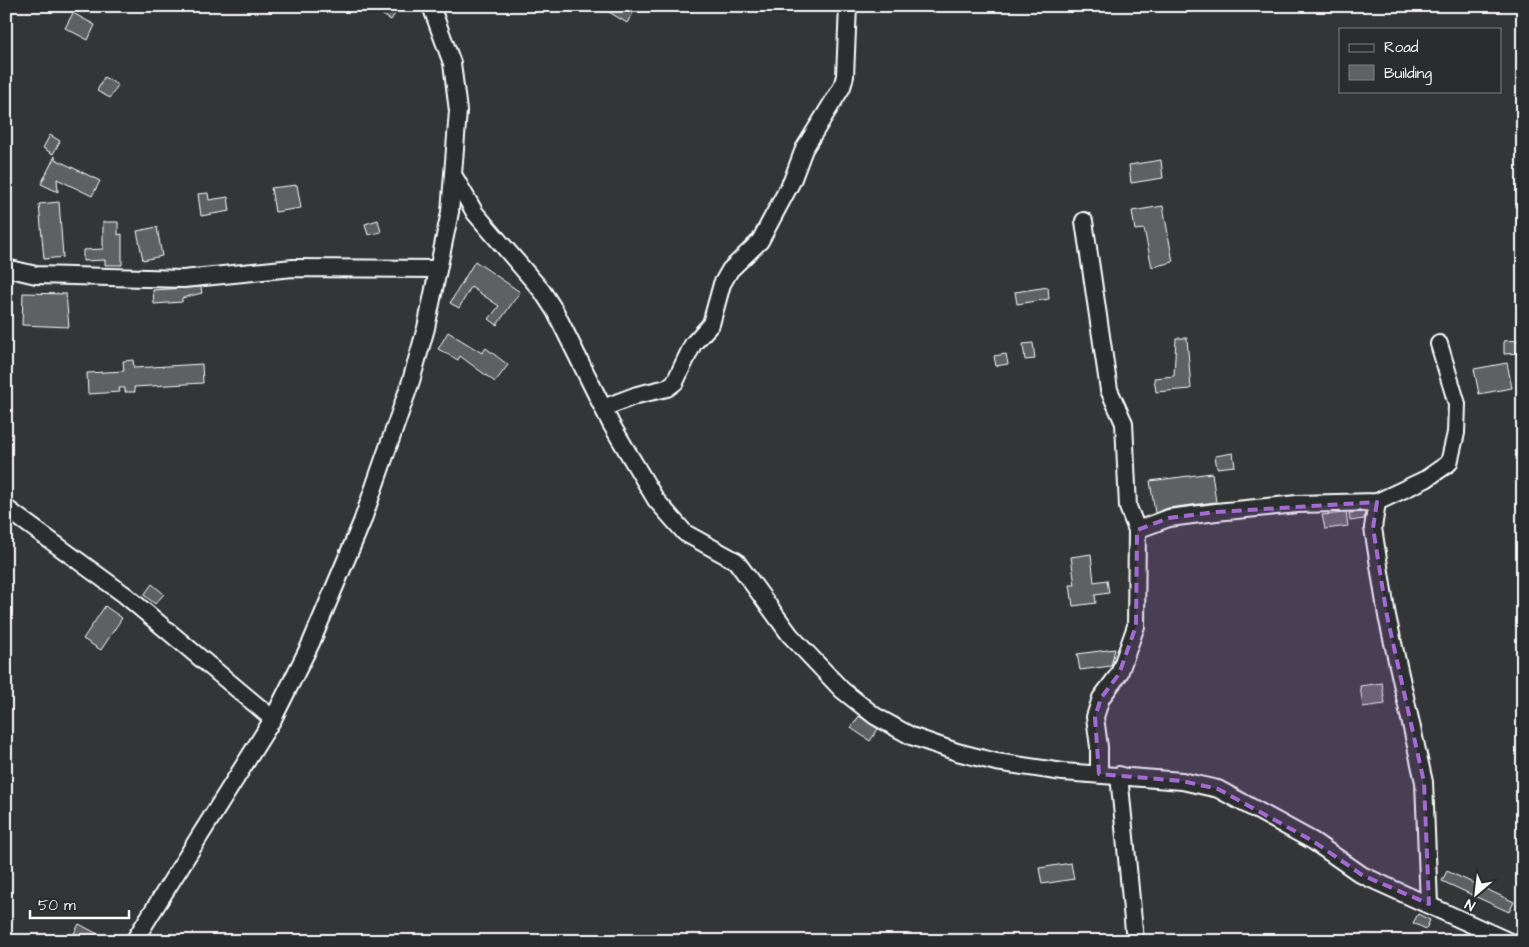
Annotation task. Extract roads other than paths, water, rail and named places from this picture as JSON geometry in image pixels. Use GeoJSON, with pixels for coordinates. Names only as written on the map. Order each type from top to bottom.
{"type":"FeatureCollection","features":[{"type":"Feature","properties":{"kind":"street"},"geometry":{"type":"LineString","coordinates":[[134,941],[273,719],[311,643],[362,522],[411,381],[426,328],[450,212],[458,111],[452,63],[430,6]]}},
{"type":"Feature","properties":{"kind":"street"},"geometry":{"type":"LineString","coordinates":[[603,408],[637,395],[667,388],[675,382],[692,344],[711,324],[722,284],[730,270],[760,241],[792,181],[804,149],[842,87],[845,76],[848,6]]}},
{"type":"Feature","properties":{"kind":"street"},"geometry":{"type":"LineString","coordinates":[[454,178],[467,196],[475,213],[542,291],[555,311],[603,408],[656,500],[685,533],[736,561],[790,636],[842,690],[875,716],[910,736],[957,752],[996,762],[1063,772],[1182,781],[1218,789],[1313,841],[1362,875],[1508,941]]}},
{"type":"Feature","properties":{"kind":"street"},"geometry":{"type":"LineString","coordinates":[[450,212],[475,213]]}},
{"type":"Feature","properties":{"kind":"street"},"geometry":{"type":"LineString","coordinates":[[1084,221],[1109,390],[1124,423],[1128,507],[1137,530],[1136,626],[1119,674],[1101,698],[1095,717],[1099,747],[1099,774]]}},
{"type":"Feature","properties":{"kind":"street"},"geometry":{"type":"LineString","coordinates":[[6,268],[36,275],[183,279],[293,268],[438,269]]}},
{"type":"Feature","properties":{"kind":"street"},"geometry":{"type":"LineString","coordinates":[[1137,530],[1169,518],[1216,512],[1297,504],[1376,502],[1426,480],[1448,463],[1456,433],[1457,404],[1439,344]]}},
{"type":"Feature","properties":{"kind":"street"},"geometry":{"type":"LineString","coordinates":[[1376,502],[1373,528],[1386,616],[1424,782],[1429,904]]}},
{"type":"Feature","properties":{"kind":"street"},"geometry":{"type":"LineString","coordinates":[[6,508],[126,595],[273,719]]}},
{"type":"Feature","properties":{"kind":"street"},"geometry":{"type":"LineString","coordinates":[[1119,775],[1135,941]]}}]}
